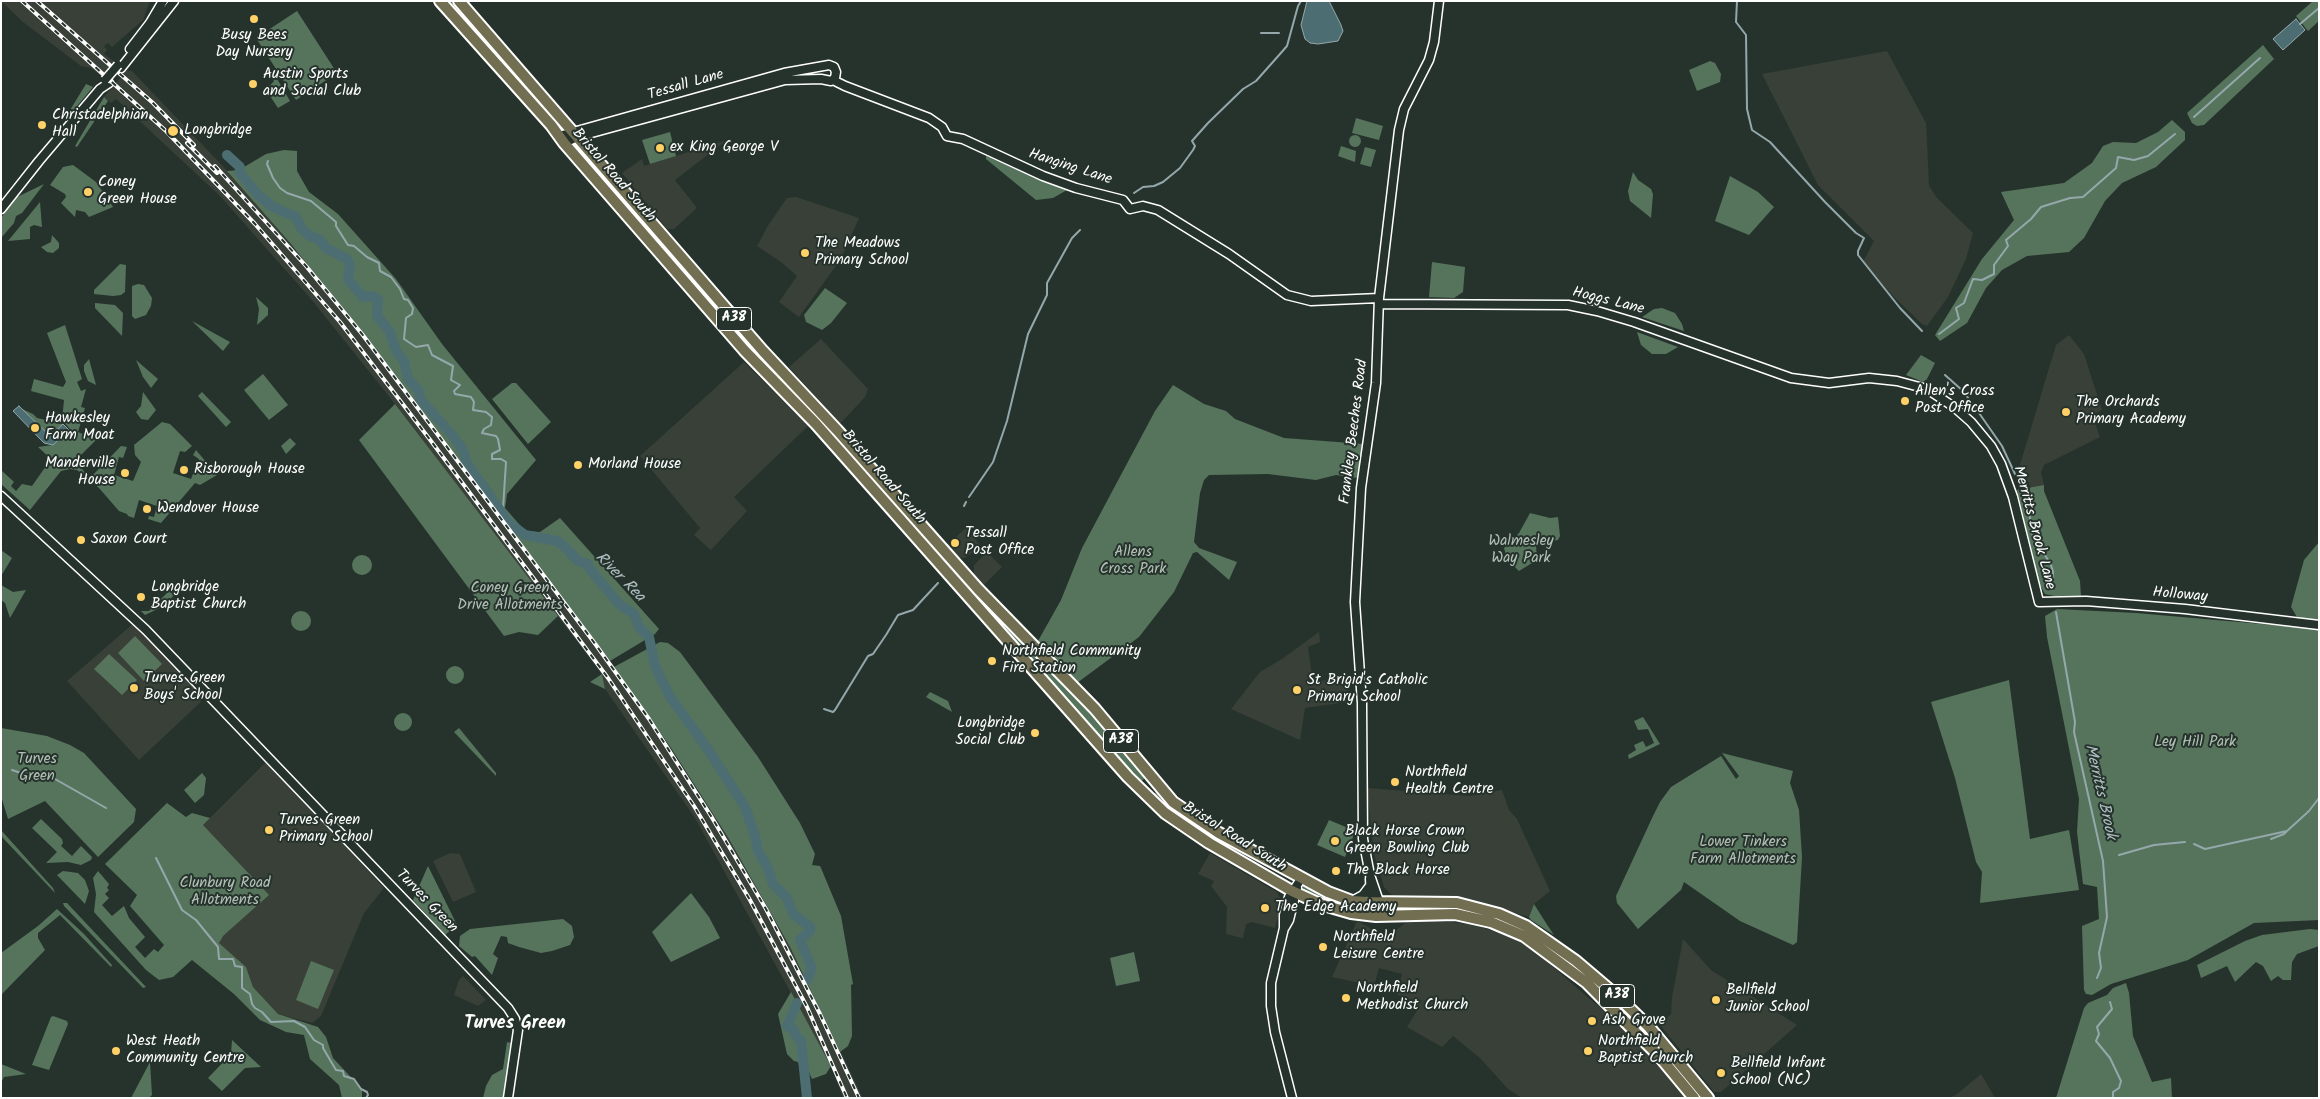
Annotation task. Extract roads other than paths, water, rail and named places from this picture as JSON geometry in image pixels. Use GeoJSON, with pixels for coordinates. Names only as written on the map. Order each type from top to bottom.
{"type":"FeatureCollection","features":[{"type":"Feature","properties":{"kind":"highway","name":"Bristol Road South"},"geometry":{"type":"LineString","coordinates":[[440,1],[502,71],[569,138],[589,151],[738,324],[854,449],[962,571],[1095,709],[1159,786],[1187,813],[1219,833],[1297,888],[1328,892],[1352,901]]}},
{"type":"Feature","properties":{"kind":"highway","name":"Bristol Road South"},"geometry":{"type":"LineString","coordinates":[[459,1],[497,43],[612,191],[616,202],[624,212],[744,350],[816,424],[1137,786],[1180,825],[1297,888],[1351,913],[1380,916]]}},
{"type":"Feature","properties":{"kind":"highway"},"geometry":{"type":"LineString","coordinates":[[497,43],[496,50],[507,65],[502,71]]}},
{"type":"Feature","properties":{"kind":"highway"},"geometry":{"type":"LineString","coordinates":[[618,185],[629,203],[624,212]]}},
{"type":"Feature","properties":{"kind":"highway"},"geometry":{"type":"LineString","coordinates":[[846,458],[854,449]]}},
{"type":"Feature","properties":{"kind":"highway"},"geometry":{"type":"LineString","coordinates":[[1019,654],[1030,642]]}},
{"type":"Feature","properties":{"kind":"highway"},"geometry":{"type":"LineString","coordinates":[[1137,786],[1146,782],[1149,774]]}},
{"type":"Feature","properties":{"kind":"highway"},"geometry":{"type":"LineString","coordinates":[[1149,797],[1152,790],[1159,786]]}},
{"type":"Feature","properties":{"kind":"highway","name":"A38"},"geometry":{"type":"LineString","coordinates":[[1352,901],[1457,903],[1492,912],[1559,949],[1616,995],[1654,1032],[1708,1098]]}},
{"type":"Feature","properties":{"kind":"highway","name":"A38"},"geometry":{"type":"LineString","coordinates":[[1380,916],[1455,914],[1515,925],[1517,929],[1544,946],[1549,953],[1587,983],[1660,1057],[1694,1098]]}},
{"type":"Feature","properties":{"kind":"street"},"geometry":{"type":"LineString","coordinates":[[120,66],[165,1]]}},
{"type":"Feature","properties":{"kind":"street"},"geometry":{"type":"LineString","coordinates":[[1,209],[174,1]]}},
{"type":"Feature","properties":{"kind":"street","name":"Frankley Beeches Road"},"geometry":{"type":"LineString","coordinates":[[1380,916],[1363,839],[1362,703],[1355,602],[1360,488],[1376,383],[1379,301],[1399,130],[1404,108],[1429,60],[1436,35],[1439,1]]}},
{"type":"Feature","properties":{"kind":"street"},"geometry":{"type":"LineString","coordinates":[[826,65],[834,68],[836,75],[833,80],[826,82],[821,79],[819,72],[821,68],[826,65]]}},
{"type":"Feature","properties":{"kind":"street","name":"Tessall Lane"},"geometry":{"type":"LineString","coordinates":[[569,138],[784,73],[821,68]]}},
{"type":"Feature","properties":{"kind":"street","name":"Tessall Lane"},"geometry":{"type":"LineString","coordinates":[[569,138],[598,132],[785,80],[821,79]]}},
{"type":"Feature","properties":{"kind":"street","name":"Hanging Lane"},"geometry":{"type":"LineString","coordinates":[[833,80],[929,118],[942,127],[947,136],[963,139],[1043,176],[1076,188],[1123,200],[1130,209],[1144,206],[1158,210],[1236,258],[1287,295],[1310,301],[1379,301]]}},
{"type":"Feature","properties":{"kind":"street"},"geometry":{"type":"LineString","coordinates":[[589,151],[591,140],[598,132]]}},
{"type":"Feature","properties":{"kind":"street","name":"Hoggs Lane"},"geometry":{"type":"LineString","coordinates":[[1379,301],[1568,305],[1634,322],[1791,378]]}},
{"type":"Feature","properties":{"kind":"street","name":"Merritts Brook Lane"},"geometry":{"type":"LineString","coordinates":[[1791,378],[1829,383],[1869,378],[1897,381],[1927,389],[1954,407],[1981,434],[2002,464],[2013,497],[2039,602]]}},
{"type":"Feature","properties":{"kind":"street","name":"Turves Green"},"geometry":{"type":"LineString","coordinates":[[1,496],[146,630],[508,1008],[515,1019],[518,1030],[508,1098]]}},
{"type":"Feature","properties":{"kind":"street","name":"Holloway"},"geometry":{"type":"LineString","coordinates":[[2039,602],[2086,601],[2186,609],[2319,625]]}},
{"type":"Feature","properties":{"kind":"street","name":"Frankley Beeches Road"},"geometry":{"type":"LineString","coordinates":[[1370,875],[1370,886],[1377,902]]}},
{"type":"Feature","properties":{"kind":"street"},"geometry":{"type":"LineString","coordinates":[[1352,901],[1363,895],[1370,886]]}},
{"type":"Feature","properties":{"kind":"street"},"geometry":{"type":"LineString","coordinates":[[1292,1098],[1271,1006],[1273,969],[1284,928],[1290,920],[1297,888]]}},
{"type":"Feature","properties":{"kind":"water"},"geometry":{"type":"Polygon","coordinates":[[[1307,1],[1329,1],[1343,31],[1338,41],[1318,44],[1310,43],[1305,39],[1301,25],[1307,1]]]}},
{"type":"Feature","properties":{"kind":"water"},"geometry":{"type":"Polygon","coordinates":[[[2296,19],[2305,30],[2283,50],[2273,39],[2296,19]]]}},
{"type":"Feature","properties":{"kind":"water","name":"Hawkesley Farm Moat"},"geometry":{"type":"Polygon","coordinates":[[[19,406],[50,436],[63,424],[69,430],[53,445],[44,443],[13,411],[19,406]]]}},
{"type":"Feature","properties":{"kind":"waterway"},"geometry":{"type":"LineString","coordinates":[[1134,193],[1143,187],[1154,186],[1163,182],[1180,168],[1195,146],[1192,141],[1243,89],[1256,81],[1287,46],[1301,1]]}},
{"type":"Feature","properties":{"kind":"waterway"},"geometry":{"type":"LineString","coordinates":[[1737,1],[1736,22],[1746,35],[1747,109],[1752,130],[1770,142],[1825,202],[1856,233],[1864,238],[1858,255],[1900,308],[1922,331]]}},
{"type":"Feature","properties":{"kind":"waterway"},"geometry":{"type":"LineString","coordinates":[[2300,24],[2319,8]]}},
{"type":"Feature","properties":{"kind":"waterway"},"geometry":{"type":"LineString","coordinates":[[1261,33],[1279,33]]}},
{"type":"Feature","properties":{"kind":"waterway"},"geometry":{"type":"LineString","coordinates":[[2194,117],[2260,58]]}},
{"type":"Feature","properties":{"kind":"waterway"},"geometry":{"type":"LineString","coordinates":[[1939,334],[1959,319],[1956,308],[1964,303],[1973,279],[1982,280],[1994,274],[1994,265],[2008,246],[2006,240],[2031,219],[2041,207],[2070,198],[2083,197],[2116,168],[2118,157],[2134,160],[2148,156],[2175,134]]}},
{"type":"Feature","properties":{"kind":"waterway","name":"River Rea"},"geometry":{"type":"LineString","coordinates":[[227,155],[240,167],[240,173],[258,195],[273,207],[296,217],[302,229],[310,236],[320,240],[326,248],[347,259],[350,266],[348,279],[363,297],[372,296],[378,299],[377,316],[390,332],[396,351],[404,361],[408,379],[419,391],[420,399],[463,450],[467,463],[509,523],[525,535],[557,541],[578,561],[588,564],[589,568],[620,605],[634,614],[639,627],[649,637],[655,666],[669,695],[709,751],[745,807],[758,851],[768,868],[773,884],[787,898],[793,914],[810,927],[810,931],[800,940],[812,968],[807,980]]}},
{"type":"Feature","properties":{"kind":"waterway"},"geometry":{"type":"LineString","coordinates":[[268,161],[267,164],[273,178],[280,188],[287,193],[311,201],[336,222],[336,226],[348,245],[354,246],[367,257],[379,263],[380,271],[391,277],[400,289],[404,299],[408,300],[413,308],[412,314],[406,318],[404,339],[416,347],[428,345],[432,355],[453,366],[451,380],[460,385],[454,391],[455,394],[471,397],[474,402],[473,410],[486,412],[492,417],[491,425],[484,429],[482,433],[496,436],[500,450],[492,454],[492,459],[501,459],[506,462],[503,509],[509,523]]}},
{"type":"Feature","properties":{"kind":"waterway"},"geometry":{"type":"LineString","coordinates":[[969,497],[993,462],[1007,421],[1028,334],[1047,295],[1047,283],[1072,238],[1080,230]]}},
{"type":"Feature","properties":{"kind":"waterway","name":"Merritts Brook"},"geometry":{"type":"LineString","coordinates":[[1945,375],[1963,391],[1979,413],[2002,446],[2015,474],[2023,483],[2031,532],[2051,565],[2053,572],[2052,590]]}},
{"type":"Feature","properties":{"kind":"waterway"},"geometry":{"type":"LineString","coordinates":[[964,506],[966,502]]}},
{"type":"Feature","properties":{"kind":"waterway"},"geometry":{"type":"LineString","coordinates":[[824,709],[833,712],[835,710],[868,656],[873,654],[898,615],[913,610],[938,583]]}},
{"type":"Feature","properties":{"kind":"waterway","name":"Merritts Brook"},"geometry":{"type":"LineString","coordinates":[[2056,612],[2075,722],[2074,732],[2103,861],[2107,917],[2099,953],[2101,968],[2097,978]]}},
{"type":"Feature","properties":{"kind":"waterway"},"geometry":{"type":"LineString","coordinates":[[12,770],[36,778],[55,779],[106,808]]}},
{"type":"Feature","properties":{"kind":"waterway"},"geometry":{"type":"LineString","coordinates":[[2194,844],[2205,849],[2287,831],[2309,811],[2319,798]]}},
{"type":"Feature","properties":{"kind":"waterway"},"geometry":{"type":"LineString","coordinates":[[2271,839],[2287,831]]}},
{"type":"Feature","properties":{"kind":"waterway"},"geometry":{"type":"LineString","coordinates":[[2119,855],[2154,845],[2185,842]]}},
{"type":"Feature","properties":{"kind":"waterway"},"geometry":{"type":"LineString","coordinates":[[156,858],[182,910],[196,920],[218,947],[219,959],[233,959],[235,966],[242,967],[242,988],[250,994],[255,1008],[262,1012],[271,1022],[294,1021],[305,1027],[314,1040],[323,1045],[336,1070],[343,1071],[344,1076],[354,1079],[361,1089],[367,1092],[366,1098]]}},
{"type":"Feature","properties":{"kind":"waterway","name":"Merritts Brook"},"geometry":{"type":"LineString","coordinates":[[2110,1002],[2112,1009],[2097,1027],[2099,1034],[2096,1041],[2110,1058],[2121,1081],[2119,1088],[2113,1092],[2113,1098]]}},
{"type":"Feature","properties":{"kind":"waterway","name":"River Rea"},"geometry":{"type":"LineString","coordinates":[[797,1003],[787,1026],[793,1029],[796,1036],[801,1040],[807,1098]]}},
{"type":"Feature","properties":{"kind":"railway"},"geometry":{"type":"LineString","coordinates":[[22,1],[166,131],[255,224],[340,322],[431,441],[608,678],[694,806],[750,900],[807,1007],[847,1098]]}},
{"type":"Feature","properties":{"kind":"railway"},"geometry":{"type":"LineString","coordinates":[[37,1],[153,103],[194,145]]}},
{"type":"Feature","properties":{"kind":"railway"},"geometry":{"type":"LineString","coordinates":[[187,143],[217,173]]}},
{"type":"Feature","properties":{"kind":"railway"},"geometry":{"type":"LineString","coordinates":[[215,166],[306,266],[362,334],[596,645],[649,719],[711,816],[766,909],[820,1014],[859,1098]]}},
{"type":"Feature","properties":{"kind":"place","name":"Busy Bees Day Nursery"},"geometry":{"type":"Point","coordinates":[254,19]}},
{"type":"Feature","properties":{"kind":"place","name":"Austin Sports and Social Club"},"geometry":{"type":"Point","coordinates":[253,84]}},
{"type":"Feature","properties":{"kind":"place","name":"Christadelphian Hall"},"geometry":{"type":"Point","coordinates":[42,125]}},
{"type":"Feature","properties":{"kind":"place","name":"Longbridge"},"geometry":{"type":"Point","coordinates":[173,131]}},
{"type":"Feature","properties":{"kind":"place","name":"ex King George V"},"geometry":{"type":"Point","coordinates":[660,148]}},
{"type":"Feature","properties":{"kind":"place","name":"Coney Green House"},"geometry":{"type":"Point","coordinates":[88,192]}},
{"type":"Feature","properties":{"kind":"place","name":"The Meadows Primary School"},"geometry":{"type":"Point","coordinates":[805,253]}},
{"type":"Feature","properties":{"kind":"place","name":"Allen's Cross Post Office"},"geometry":{"type":"Point","coordinates":[1905,401]}},
{"type":"Feature","properties":{"kind":"place","name":"The Orchards Primary Academy"},"geometry":{"type":"Point","coordinates":[2066,412]}},
{"type":"Feature","properties":{"kind":"place","name":"Hawkesley Farm Moat"},"geometry":{"type":"Point","coordinates":[35,428]}},
{"type":"Feature","properties":{"kind":"place","name":"Morland House"},"geometry":{"type":"Point","coordinates":[578,465]}},
{"type":"Feature","properties":{"kind":"place","name":"Risborough House"},"geometry":{"type":"Point","coordinates":[184,470]}},
{"type":"Feature","properties":{"kind":"place","name":"Manderville House"},"geometry":{"type":"Point","coordinates":[125,473]}},
{"type":"Feature","properties":{"kind":"place","name":"Wendover House"},"geometry":{"type":"Point","coordinates":[147,509]}},
{"type":"Feature","properties":{"kind":"place","name":"Saxon Court"},"geometry":{"type":"Point","coordinates":[81,540]}},
{"type":"Feature","properties":{"kind":"place","name":"Tessall Post Office"},"geometry":{"type":"Point","coordinates":[955,543]}},
{"type":"Feature","properties":{"kind":"place","name":"Longbridge Baptist Church"},"geometry":{"type":"Point","coordinates":[141,597]}},
{"type":"Feature","properties":{"kind":"place","name":"Northfield Community Fire Station"},"geometry":{"type":"Point","coordinates":[992,661]}},
{"type":"Feature","properties":{"kind":"place","name":"Turves Green Boys' School"},"geometry":{"type":"Point","coordinates":[134,688]}},
{"type":"Feature","properties":{"kind":"place","name":"St Brigid's Catholic Primary School"},"geometry":{"type":"Point","coordinates":[1297,690]}},
{"type":"Feature","properties":{"kind":"place","name":"Longbridge Social Club"},"geometry":{"type":"Point","coordinates":[1035,733]}},
{"type":"Feature","properties":{"kind":"place","name":"Northfield Health Centre"},"geometry":{"type":"Point","coordinates":[1395,782]}},
{"type":"Feature","properties":{"kind":"place","name":"Turves Green Primary School"},"geometry":{"type":"Point","coordinates":[269,830]}},
{"type":"Feature","properties":{"kind":"place","name":"Black Horse Crown Green Bowling Club"},"geometry":{"type":"Point","coordinates":[1335,841]}},
{"type":"Feature","properties":{"kind":"place","name":"The Black Horse"},"geometry":{"type":"Point","coordinates":[1336,871]}},
{"type":"Feature","properties":{"kind":"place","name":"The Edge Academy"},"geometry":{"type":"Point","coordinates":[1265,908]}},
{"type":"Feature","properties":{"kind":"place","name":"Northfield Leisure Centre"},"geometry":{"type":"Point","coordinates":[1323,947]}},
{"type":"Feature","properties":{"kind":"place","name":"Northfield Methodist Church"},"geometry":{"type":"Point","coordinates":[1346,998]}},
{"type":"Feature","properties":{"kind":"place","name":"Bellfield Junior School"},"geometry":{"type":"Point","coordinates":[1716,1000]}},
{"type":"Feature","properties":{"kind":"place","name":"Ash Grove"},"geometry":{"type":"Point","coordinates":[1592,1021]}},
{"type":"Feature","properties":{"kind":"place","name":"West Heath Community Centre"},"geometry":{"type":"Point","coordinates":[116,1051]}},
{"type":"Feature","properties":{"kind":"place","name":"Northfield Baptist Church"},"geometry":{"type":"Point","coordinates":[1588,1051]}},
{"type":"Feature","properties":{"kind":"place","name":"Bellfield Infant School (NC)"},"geometry":{"type":"Point","coordinates":[1721,1073]}},
{"type":"Feature","properties":{"kind":"district","name":"Turves Green"},"geometry":{"type":"Point","coordinates":[515,1025]}},
{"type":"Feature","properties":{"kind":"park label","name":"Walmesley Way Park"},"geometry":{"type":"Point","coordinates":[1521,550]}},
{"type":"Feature","properties":{"kind":"park label","name":"Allens Cross Park"},"geometry":{"type":"Point","coordinates":[1133,562]}},
{"type":"Feature","properties":{"kind":"park label","name":"Coney Green Drive Allotments"},"geometry":{"type":"Point","coordinates":[510,598]}},
{"type":"Feature","properties":{"kind":"park label","name":"Ley Hill Park"},"geometry":{"type":"Point","coordinates":[2195,743]}},
{"type":"Feature","properties":{"kind":"park label","name":"Lower Tinkers Farm Allotments"},"geometry":{"type":"Point","coordinates":[1743,852]}},
{"type":"Feature","properties":{"kind":"park label","name":"Clunbury Road Allotments"},"geometry":{"type":"Point","coordinates":[225,892]}}]}
